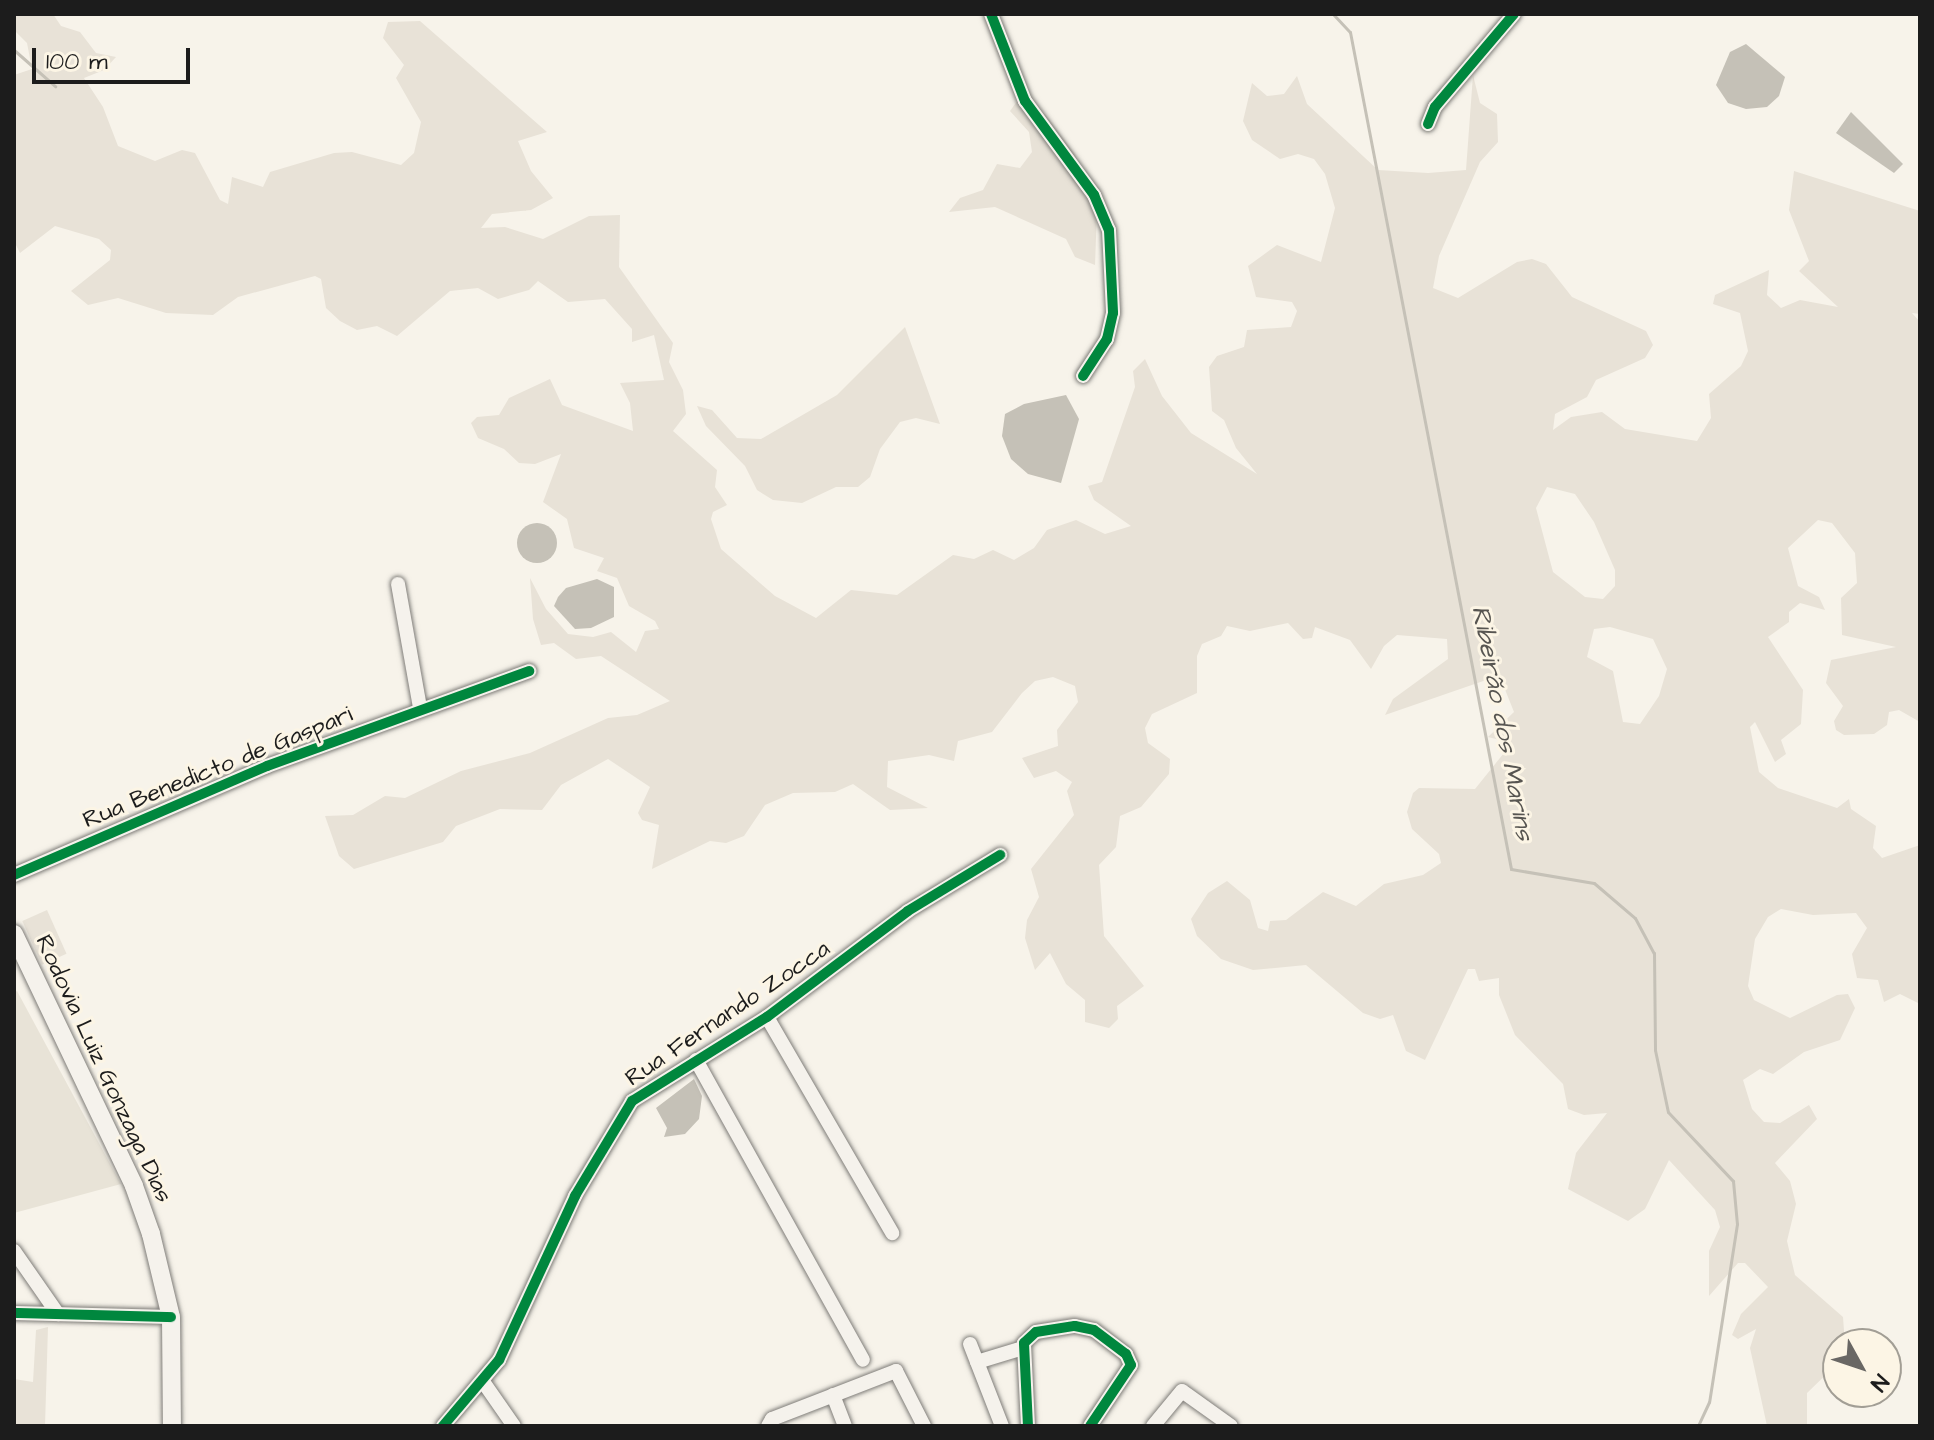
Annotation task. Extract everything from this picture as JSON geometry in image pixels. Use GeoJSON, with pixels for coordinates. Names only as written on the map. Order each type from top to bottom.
{"type":"FeatureCollection","features":[{"type":"Feature","properties":{"kind":"main road","name":"Rodovia Luiz Gonzaga Dias"},"geometry":{"type":"LineString","coordinates":[[14,934],[134,1186],[171,1317],[175,1385],[172,1426]]}},
{"type":"Feature","properties":{"kind":"street"},"geometry":{"type":"LineString","coordinates":[[991,14],[1025,101],[1094,195],[1109,230],[1113,313],[1107,339],[1083,376]]}},
{"type":"Feature","properties":{"kind":"street"},"geometry":{"type":"LineString","coordinates":[[1428,124],[1444,95],[1514,14]]}},
{"type":"Feature","properties":{"kind":"street"},"geometry":{"type":"LineString","coordinates":[[398,584],[420,708]]}},
{"type":"Feature","properties":{"kind":"street","name":"Rua Benedicto de Gaspari"},"geometry":{"type":"LineString","coordinates":[[14,875],[420,708],[529,671]]}},
{"type":"Feature","properties":{"kind":"street","name":"Rua Fernando Zocca"},"geometry":{"type":"LineString","coordinates":[[443,1426],[484,1383],[609,1135],[632,1101],[767,1017],[908,911],[1000,855]]}},
{"type":"Feature","properties":{"kind":"street"},"geometry":{"type":"LineString","coordinates":[[767,1017],[892,1233]]}},
{"type":"Feature","properties":{"kind":"street"},"geometry":{"type":"LineString","coordinates":[[696,1060],[863,1360]]}},
{"type":"Feature","properties":{"kind":"street"},"geometry":{"type":"LineString","coordinates":[[14,1251],[58,1314]]}},
{"type":"Feature","properties":{"kind":"street"},"geometry":{"type":"LineString","coordinates":[[14,1313],[171,1317]]}},
{"type":"Feature","properties":{"kind":"street"},"geometry":{"type":"LineString","coordinates":[[1028,1426],[1023,1348],[1032,1334],[1075,1326],[1094,1330],[1126,1354],[1129,1374],[1090,1426]]}},
{"type":"Feature","properties":{"kind":"street"},"geometry":{"type":"LineString","coordinates":[[970,1344],[1002,1426]]}},
{"type":"Feature","properties":{"kind":"street"},"geometry":{"type":"LineString","coordinates":[[977,1362],[1023,1348]]}},
{"type":"Feature","properties":{"kind":"street"},"geometry":{"type":"LineString","coordinates":[[768,1426],[772,1419],[898,1371],[924,1426]]}},
{"type":"Feature","properties":{"kind":"street"},"geometry":{"type":"LineString","coordinates":[[484,1383],[514,1426]]}},
{"type":"Feature","properties":{"kind":"street"},"geometry":{"type":"LineString","coordinates":[[1153,1426],[1182,1391],[1231,1426]]}},
{"type":"Feature","properties":{"kind":"street"},"geometry":{"type":"LineString","coordinates":[[833,1395],[845,1426]]}},
{"type":"Feature","properties":{"kind":"shaded area"},"geometry":{"type":"Polygon","coordinates":[[[14,14],[53,14],[61,26],[80,32],[96,53],[116,57],[104,70],[84,78],[103,107],[118,146],[155,161],[182,150],[195,153],[220,200],[228,204],[232,177],[263,187],[270,172],[334,153],[352,152],[401,165],[414,153],[421,122],[396,78],[404,65],[383,38],[388,22],[420,21],[547,132],[518,141],[531,171],[553,198],[531,210],[492,214],[481,228],[505,227],[543,239],[589,216],[620,215],[619,267],[673,343],[669,362],[683,390],[686,414],[673,431],[717,470],[715,487],[727,505],[713,512],[711,519],[721,549],[775,596],[816,618],[851,590],[897,595],[953,555],[974,559],[993,550],[1014,560],[1034,548],[1047,530],[1076,520],[1105,534],[1131,526],[1094,500],[1088,486],[1102,482],[1135,387],[1133,371],[1145,359],[1162,396],[1191,433],[1257,474],[1236,448],[1224,420],[1212,411],[1209,367],[1217,356],[1244,347],[1247,330],[1291,327],[1297,311],[1292,302],[1256,297],[1248,266],[1277,245],[1321,262],[1335,208],[1325,174],[1314,159],[1298,154],[1280,159],[1252,140],[1243,121],[1252,83],[1267,96],[1284,94],[1297,76],[1307,104],[1378,170],[1428,173],[1466,170],[1473,75],[1480,103],[1497,114],[1498,142],[1480,162],[1439,256],[1433,288],[1458,298],[1517,262],[1532,259],[1546,264],[1572,297],[1646,331],[1653,345],[1645,358],[1596,380],[1587,397],[1555,414],[1553,430],[1571,417],[1602,412],[1625,429],[1697,441],[1711,418],[1709,394],[1741,366],[1748,351],[1740,313],[1713,304],[1715,295],[1769,270],[1767,295],[1781,308],[1800,300],[1838,307],[1799,271],[1809,261],[1789,210],[1794,171],[1920,211],[1920,314],[1912,313],[1920,322],[1920,722],[1899,710],[1889,712],[1887,725],[1874,734],[1844,735],[1836,730],[1834,721],[1843,706],[1826,683],[1831,660],[1896,647],[1842,635],[1841,598],[1857,583],[1855,553],[1832,523],[1818,520],[1788,548],[1798,586],[1819,597],[1825,610],[1800,603],[1789,612],[1789,622],[1768,637],[1803,690],[1801,724],[1781,740],[1786,754],[1775,762],[1755,722],[1750,727],[1759,772],[1778,788],[1837,808],[1849,799],[1851,809],[1876,826],[1873,848],[1882,858],[1920,845],[1920,1004],[1900,994],[1884,1002],[1878,980],[1857,978],[1852,954],[1867,928],[1856,913],[1813,915],[1781,909],[1768,917],[1755,939],[1748,986],[1754,1000],[1790,1018],[1837,995],[1848,994],[1855,1008],[1840,1040],[1804,1052],[1773,1074],[1760,1069],[1743,1080],[1752,1109],[1764,1122],[1780,1123],[1809,1105],[1817,1119],[1775,1163],[1790,1181],[1796,1204],[1787,1241],[1795,1275],[1843,1317],[1844,1328],[1822,1328],[1822,1378],[1807,1393],[1807,1426],[1767,1426],[1750,1348],[1756,1329],[1738,1339],[1732,1335],[1741,1314],[1768,1287],[1745,1263],[1738,1263],[1709,1296],[1709,1251],[1720,1227],[1715,1210],[1669,1160],[1645,1209],[1628,1221],[1568,1189],[1576,1153],[1607,1113],[1584,1115],[1568,1109],[1563,1084],[1515,1035],[1499,995],[1499,978],[1479,981],[1475,969],[1468,969],[1425,1060],[1406,1051],[1393,1015],[1380,1019],[1363,1013],[1306,965],[1253,970],[1221,959],[1197,936],[1191,919],[1208,893],[1227,881],[1250,900],[1258,928],[1268,931],[1270,921],[1286,920],[1323,892],[1356,906],[1384,884],[1423,875],[1441,863],[1439,854],[1412,829],[1407,812],[1413,793],[1419,788],[1475,789],[1512,743],[1488,737],[1514,712],[1502,682],[1492,678],[1385,715],[1393,699],[1448,659],[1447,639],[1397,635],[1384,646],[1371,669],[1350,640],[1315,627],[1312,638],[1303,639],[1288,623],[1250,631],[1227,626],[1221,636],[1202,644],[1197,656],[1197,693],[1152,714],[1145,728],[1148,743],[1170,759],[1169,774],[1141,807],[1120,816],[1116,847],[1099,865],[1104,936],[1144,986],[1117,1006],[1118,1019],[1109,1028],[1085,1022],[1085,1000],[1066,984],[1050,953],[1035,970],[1025,938],[1027,920],[1039,897],[1031,869],[1074,815],[1067,791],[1072,782],[1056,771],[1034,778],[1022,758],[1058,746],[1057,730],[1078,702],[1075,686],[1053,677],[1035,681],[992,732],[958,741],[954,761],[929,755],[888,761],[887,787],[928,808],[890,810],[853,784],[835,792],[793,793],[765,805],[744,836],[726,843],[710,841],[652,869],[659,825],[642,820],[638,813],[650,787],[608,759],[561,785],[542,810],[500,809],[456,826],[443,842],[354,869],[339,856],[325,816],[353,815],[385,796],[405,798],[461,771],[530,753],[608,718],[637,715],[670,701],[601,656],[576,659],[554,643],[541,645],[533,619],[530,578],[546,609],[568,634],[593,637],[611,632],[636,652],[645,631],[659,629],[655,621],[629,606],[617,578],[597,571],[604,558],[574,548],[567,519],[543,502],[561,454],[535,464],[519,463],[504,449],[478,438],[471,423],[477,417],[499,415],[509,398],[550,379],[562,405],[633,431],[630,403],[620,383],[664,380],[654,335],[632,342],[632,329],[605,299],[568,302],[538,281],[529,290],[498,299],[478,288],[450,291],[397,336],[377,326],[357,330],[340,321],[326,308],[321,279],[315,276],[238,297],[213,315],[166,313],[118,298],[88,305],[71,291],[110,260],[111,250],[99,239],[55,226],[20,253],[14,241],[14,75],[32,69],[27,43],[14,30],[14,14]],[[1547,487],[1536,508],[1553,572],[1585,597],[1603,599],[1615,586],[1615,570],[1594,522],[1575,494],[1547,487]],[[1610,627],[1594,629],[1587,657],[1613,671],[1623,722],[1640,724],[1659,696],[1667,669],[1653,639],[1610,627]]]}},
{"type":"Feature","properties":{"kind":"shaded area"},"geometry":{"type":"Polygon","coordinates":[[[1746,44],[1785,77],[1779,96],[1767,107],[1746,109],[1728,103],[1716,85],[1730,52],[1746,44]]]}},
{"type":"Feature","properties":{"kind":"shaded area"},"geometry":{"type":"Polygon","coordinates":[[[1018,100],[1046,115],[1075,154],[1097,211],[1095,265],[1075,257],[1066,239],[995,207],[949,212],[960,198],[983,190],[997,164],[1020,168],[1032,152],[1029,132],[1010,111],[1018,100]]]}},
{"type":"Feature","properties":{"kind":"shaded area"},"geometry":{"type":"Polygon","coordinates":[[[1851,112],[1903,164],[1894,173],[1836,133],[1851,112]]]}},
{"type":"Feature","properties":{"kind":"shaded area"},"geometry":{"type":"Polygon","coordinates":[[[905,327],[940,424],[916,418],[900,422],[880,449],[870,477],[858,487],[836,487],[802,503],[773,500],[757,490],[745,466],[706,426],[697,406],[712,410],[737,438],[761,439],[837,395],[905,327]]]}},
{"type":"Feature","properties":{"kind":"shaded area"},"geometry":{"type":"Polygon","coordinates":[[[1066,395],[1079,419],[1061,483],[1028,474],[1011,459],[1002,436],[1005,414],[1024,404],[1066,395]]]}},
{"type":"Feature","properties":{"kind":"shaded area"},"geometry":{"type":"Polygon","coordinates":[[[537,523],[551,529],[557,543],[551,557],[537,563],[523,557],[517,543],[523,529],[537,523]]]}},
{"type":"Feature","properties":{"kind":"shaded area"},"geometry":{"type":"Polygon","coordinates":[[[597,579],[614,587],[614,617],[591,628],[575,629],[554,606],[566,588],[597,579]]]}},
{"type":"Feature","properties":{"kind":"shaded area"},"geometry":{"type":"Polygon","coordinates":[[[47,910],[67,954],[42,965],[22,921],[47,910]]]}},
{"type":"Feature","properties":{"kind":"shaded area"},"geometry":{"type":"Polygon","coordinates":[[[17,991],[121,1184],[14,1213],[14,993],[17,991]]]}},
{"type":"Feature","properties":{"kind":"shaded area"},"geometry":{"type":"Polygon","coordinates":[[[694,1079],[702,1096],[699,1119],[685,1134],[664,1137],[667,1128],[656,1108],[694,1079]]]}},
{"type":"Feature","properties":{"kind":"shaded area"},"geometry":{"type":"Polygon","coordinates":[[[48,1327],[45,1426],[14,1426],[14,1379],[33,1382],[36,1330],[48,1327]]]}},
{"type":"Feature","properties":{"kind":"waterway","name":"Ribeirão dos Marins"},"geometry":{"type":"LineString","coordinates":[[1333,14],[1350,32],[1511,869],[1594,883],[1635,918],[1654,953],[1655,1050],[1668,1112],[1733,1181],[1737,1224],[1709,1402],[1698,1426]]}},
{"type":"Feature","properties":{"kind":"waterway","name":"Ribeirão dos Marins"},"geometry":{"type":"LineString","coordinates":[[14,50],[55,86]]}},
{"type":"Feature","properties":{"kind":"cycle path"},"geometry":{"type":"LineString","coordinates":[[991,14],[1025,101],[1094,195],[1109,230],[1113,313],[1107,339],[1083,376]]}},
{"type":"Feature","properties":{"kind":"cycle path"},"geometry":{"type":"LineString","coordinates":[[1428,124],[1435,107],[1514,14]]}},
{"type":"Feature","properties":{"kind":"cycle path"},"geometry":{"type":"LineString","coordinates":[[14,875],[267,766],[529,671]]}},
{"type":"Feature","properties":{"kind":"cycle path"},"geometry":{"type":"LineString","coordinates":[[443,1426],[499,1360],[575,1196],[632,1101],[767,1017],[908,911],[1000,855]]}},
{"type":"Feature","properties":{"kind":"cycle path"},"geometry":{"type":"LineString","coordinates":[[14,1313],[171,1317]]}},
{"type":"Feature","properties":{"kind":"cycle path"},"geometry":{"type":"LineString","coordinates":[[1028,1426],[1024,1343],[1036,1332],[1075,1326],[1094,1330],[1126,1354],[1131,1365],[1090,1426]]}}]}
